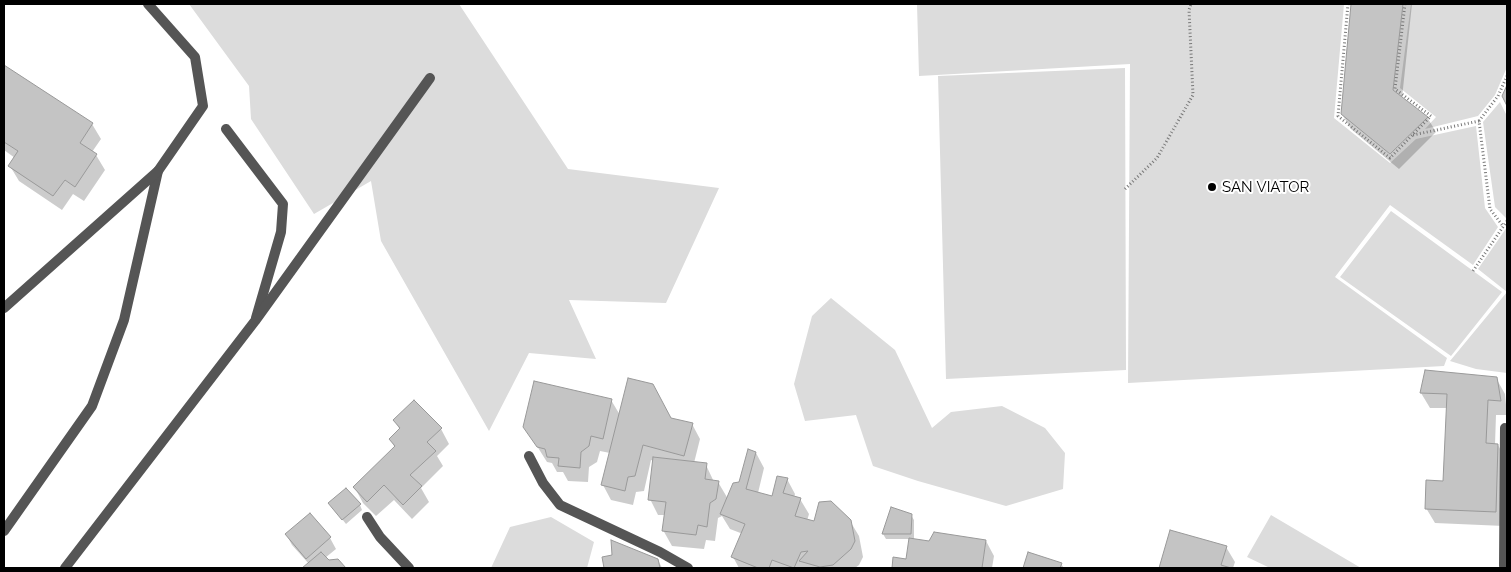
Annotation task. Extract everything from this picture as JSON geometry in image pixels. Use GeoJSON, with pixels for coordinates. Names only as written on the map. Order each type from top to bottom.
{"type":"FeatureCollection","features":[{"type":"Feature","properties":{"kind":"street"},"geometry":{"type":"LineString","coordinates":[[4,308],[158,171],[203,106],[195,57],[148,4]]}},
{"type":"Feature","properties":{"kind":"street"},"geometry":{"type":"LineString","coordinates":[[65,568],[255,321],[430,78]]}},
{"type":"Feature","properties":{"kind":"street"},"geometry":{"type":"LineString","coordinates":[[226,128],[283,204],[281,232],[255,321]]}},
{"type":"Feature","properties":{"kind":"street"},"geometry":{"type":"LineString","coordinates":[[4,531],[92,406],[124,320],[158,171]]}},
{"type":"Feature","properties":{"kind":"street"},"geometry":{"type":"LineString","coordinates":[[1505,428],[1504,566],[1506,568]]}},
{"type":"Feature","properties":{"kind":"street"},"geometry":{"type":"LineString","coordinates":[[529,456],[543,483],[560,505],[660,552],[688,568]]}},
{"type":"Feature","properties":{"kind":"street"},"geometry":{"type":"LineString","coordinates":[[367,517],[380,537],[409,568]]}},
{"type":"Feature","properties":{"kind":"path"},"geometry":{"type":"LineString","coordinates":[[1125,188],[1157,158],[1192,95],[1189,10],[1191,4]]}},
{"type":"Feature","properties":{"kind":"path"},"geometry":{"type":"LineString","coordinates":[[1348,4],[1338,116],[1390,158],[1431,116],[1395,89],[1405,4]]}},
{"type":"Feature","properties":{"kind":"path"},"geometry":{"type":"LineString","coordinates":[[1412,135],[1479,121],[1498,96],[1507,76]]}},
{"type":"Feature","properties":{"kind":"path"},"geometry":{"type":"LineString","coordinates":[[1479,121],[1490,209],[1503,226]]}},
{"type":"Feature","properties":{"kind":"path"},"geometry":{"type":"LineString","coordinates":[[1473,271],[1507,221]]}},
{"type":"Feature","properties":{"kind":"shaded area"},"geometry":{"type":"Polygon","coordinates":[[[189,4],[459,4],[568,169],[719,188],[666,303],[569,300],[596,359],[529,353],[489,431],[381,241],[371,181],[314,214],[251,119],[249,86],[189,4]]]}},
{"type":"Feature","properties":{"kind":"shaded area"},"geometry":{"type":"Polygon","coordinates":[[[917,4],[1344,4],[1334,118],[1390,163],[1416,139],[1476,126],[1485,208],[1498,227],[1473,265],[1390,205],[1335,277],[1447,358],[1444,366],[1128,383],[1130,64],[919,76],[917,4]]]}},
{"type":"Feature","properties":{"kind":"shaded area"},"geometry":{"type":"Polygon","coordinates":[[[1411,4],[1507,4],[1507,67],[1495,95],[1478,116],[1425,129],[1436,117],[1400,88],[1411,4]]]}},
{"type":"Feature","properties":{"kind":"shaded area"},"geometry":{"type":"Polygon","coordinates":[[[1125,68],[1126,370],[946,379],[938,76],[1125,68]]]}},
{"type":"Feature","properties":{"kind":"shaded area"},"geometry":{"type":"Polygon","coordinates":[[[1500,102],[1507,116],[1506,218],[1495,207],[1483,122],[1500,102]]]}},
{"type":"Feature","properties":{"kind":"shaded area"},"geometry":{"type":"Polygon","coordinates":[[[1391,211],[1502,292],[1451,356],[1340,277],[1391,211]]]}},
{"type":"Feature","properties":{"kind":"shaded area"},"geometry":{"type":"Polygon","coordinates":[[[1507,227],[1507,292],[1478,269],[1507,227]]]}},
{"type":"Feature","properties":{"kind":"shaded area"},"geometry":{"type":"Polygon","coordinates":[[[1507,292],[1507,373],[1476,369],[1450,361],[1507,292]]]}},
{"type":"Feature","properties":{"kind":"shaded area"},"geometry":{"type":"Polygon","coordinates":[[[831,298],[895,350],[932,428],[951,412],[1002,406],[1045,428],[1065,453],[1063,489],[1006,506],[873,466],[856,415],[805,421],[794,384],[812,316],[831,298]]]}},
{"type":"Feature","properties":{"kind":"shaded area"},"geometry":{"type":"Polygon","coordinates":[[[1271,515],[1361,568],[1270,568],[1247,557],[1271,515]]]}},
{"type":"Feature","properties":{"kind":"shaded area"},"geometry":{"type":"Polygon","coordinates":[[[551,517],[594,542],[587,568],[491,568],[510,527],[551,517]]]}},
{"type":"Feature","properties":{"kind":"building"},"geometry":{"type":"Polygon","coordinates":[[[1351,4],[1403,4],[1393,90],[1428,117],[1390,154],[1341,114],[1351,4]]]}},
{"type":"Feature","properties":{"kind":"building"},"geometry":{"type":"Polygon","coordinates":[[[4,65],[93,123],[80,143],[97,154],[75,187],[65,180],[53,196],[8,166],[18,151],[4,142],[4,65]]]}},
{"type":"Feature","properties":{"kind":"building"},"geometry":{"type":"Polygon","coordinates":[[[1507,85],[1507,106],[1502,96],[1507,85]]]}},
{"type":"Feature","properties":{"kind":"building"},"geometry":{"type":"Polygon","coordinates":[[[1425,370],[1497,377],[1501,401],[1488,400],[1486,443],[1498,444],[1496,512],[1425,509],[1426,480],[1443,481],[1447,394],[1420,393],[1425,370]]]}},
{"type":"Feature","properties":{"kind":"building"},"geometry":{"type":"Polygon","coordinates":[[[628,378],[653,384],[671,418],[693,423],[684,456],[643,445],[635,476],[628,477],[625,491],[601,485],[628,378]]]}},
{"type":"Feature","properties":{"kind":"building"},"geometry":{"type":"Polygon","coordinates":[[[534,381],[612,399],[603,439],[591,436],[589,446],[581,452],[580,468],[558,466],[559,458],[547,457],[545,449],[537,447],[523,427],[534,381]]]}},
{"type":"Feature","properties":{"kind":"building"},"geometry":{"type":"Polygon","coordinates":[[[414,400],[442,428],[427,442],[436,451],[410,475],[422,486],[403,505],[384,485],[367,502],[353,487],[395,446],[389,439],[400,428],[393,420],[414,400]]]}},
{"type":"Feature","properties":{"kind":"building"},"geometry":{"type":"Polygon","coordinates":[[[748,449],[756,452],[746,489],[772,496],[777,476],[788,478],[783,493],[801,498],[795,516],[814,521],[819,502],[831,501],[851,520],[855,541],[851,549],[833,565],[820,567],[799,561],[808,551],[801,552],[794,568],[772,560],[769,568],[758,568],[731,557],[745,524],[720,514],[733,483],[739,482],[748,449]]]}},
{"type":"Feature","properties":{"kind":"building"},"geometry":{"type":"Polygon","coordinates":[[[653,457],[707,463],[705,479],[719,481],[716,499],[710,503],[707,527],[698,525],[696,535],[662,531],[666,502],[648,500],[653,457]]]}},
{"type":"Feature","properties":{"kind":"building"},"geometry":{"type":"Polygon","coordinates":[[[346,488],[361,504],[342,520],[328,503],[346,488]]]}},
{"type":"Feature","properties":{"kind":"building"},"geometry":{"type":"Polygon","coordinates":[[[891,507],[912,514],[911,534],[882,534],[891,507]]]}},
{"type":"Feature","properties":{"kind":"building"},"geometry":{"type":"Polygon","coordinates":[[[310,513],[331,537],[306,559],[285,534],[310,513]]]}},
{"type":"Feature","properties":{"kind":"building"},"geometry":{"type":"Polygon","coordinates":[[[1170,530],[1227,546],[1221,565],[1231,568],[1159,568],[1170,530]]]}},
{"type":"Feature","properties":{"kind":"building"},"geometry":{"type":"Polygon","coordinates":[[[934,532],[986,540],[982,568],[892,568],[893,557],[906,559],[909,538],[929,541],[934,532]]]}},
{"type":"Feature","properties":{"kind":"building"},"geometry":{"type":"Polygon","coordinates":[[[611,540],[658,559],[660,568],[604,568],[602,557],[612,555],[611,540]]]}},
{"type":"Feature","properties":{"kind":"building"},"geometry":{"type":"Polygon","coordinates":[[[321,552],[329,560],[338,559],[346,568],[302,568],[321,552]]]}},
{"type":"Feature","properties":{"kind":"building"},"geometry":{"type":"Polygon","coordinates":[[[1028,552],[1062,563],[1060,568],[1023,568],[1028,552]]]}},
{"type":"Feature","properties":{"kind":"place","name":"SAN VIATOR"},"geometry":{"type":"Point","coordinates":[1212,187]}}]}
